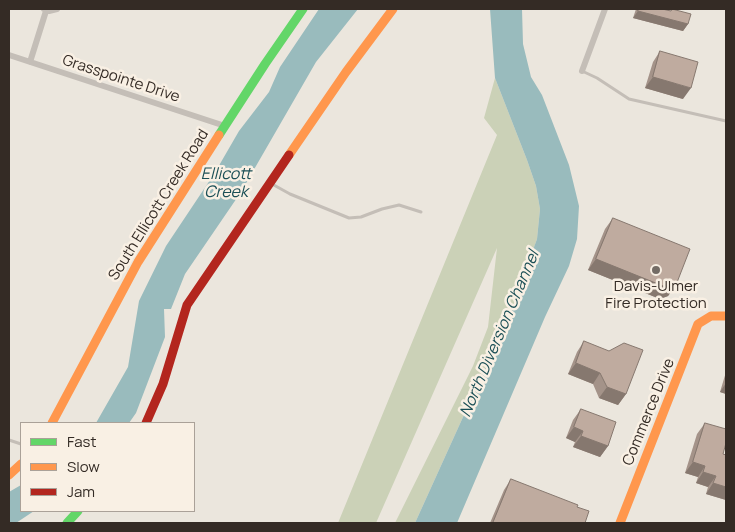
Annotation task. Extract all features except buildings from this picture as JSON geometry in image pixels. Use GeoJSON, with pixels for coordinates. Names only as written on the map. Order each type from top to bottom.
{"type":"FeatureCollection","features":[{"type":"Feature","properties":{"kind":"street"},"geometry":{"type":"LineString","coordinates":[[30,62],[45,10],[53,11],[57,9]]}},
{"type":"Feature","properties":{"kind":"street","name":"South Ellicott Creek Road"},"geometry":{"type":"LineString","coordinates":[[53,422],[118,297],[225,126],[303,9]]}},
{"type":"Feature","properties":{"kind":"street"},"geometry":{"type":"LineString","coordinates":[[146,422],[163,384],[187,306],[269,182],[393,9]]}},
{"type":"Feature","properties":{"kind":"street"},"geometry":{"type":"LineString","coordinates":[[582,71],[605,9]]}},
{"type":"Feature","properties":{"kind":"street","name":"Grasspointe Drive"},"geometry":{"type":"LineString","coordinates":[[9,55],[225,126]]}},
{"type":"Feature","properties":{"kind":"street","name":"Commerce Drive"},"geometry":{"type":"LineString","coordinates":[[620,523],[698,324],[710,315],[726,316]]}},
{"type":"Feature","properties":{"kind":"street"},"geometry":{"type":"LineString","coordinates":[[9,475],[20,465]]}},
{"type":"Feature","properties":{"kind":"street"},"geometry":{"type":"LineString","coordinates":[[67,523],[77,512]]}},
{"type":"Feature","properties":{"kind":"lane"},"geometry":{"type":"LineString","coordinates":[[582,71],[597,78],[629,99],[726,121]]}},
{"type":"Feature","properties":{"kind":"lane"},"geometry":{"type":"LineString","coordinates":[[269,182],[290,194],[349,218],[361,218],[382,209],[399,205],[421,212]]}},
{"type":"Feature","properties":{"kind":"green space"},"geometry":{"type":"Polygon","coordinates":[[[495,78],[536,186],[540,209],[537,239],[521,282],[521,289],[415,523],[395,523],[473,366],[488,327],[497,248],[376,523],[338,523],[497,135],[484,118],[495,78]]]}},
{"type":"Feature","properties":{"kind":"water","name":"Ellicott Creek"},"geometry":{"type":"Polygon","coordinates":[[[319,9],[358,9],[316,62],[241,192],[185,274],[171,309],[164,309],[165,337],[136,413],[130,422],[97,422],[128,367],[139,301],[166,246],[210,180],[203,175],[208,166],[217,169],[239,131],[269,92],[280,67],[319,9]]]}},
{"type":"Feature","properties":{"kind":"water"},"geometry":{"type":"Polygon","coordinates":[[[490,9],[522,9],[523,44],[531,77],[542,95],[569,165],[579,206],[577,239],[569,266],[545,317],[457,523],[415,523],[521,289],[521,282],[537,239],[540,209],[536,186],[495,78],[490,9]]]}},
{"type":"Feature","properties":{"kind":"water"},"geometry":{"type":"Polygon","coordinates":[[[20,486],[20,512],[32,512],[16,523],[9,523],[9,492],[20,486]]]}},
{"type":"Feature","properties":{"kind":"traffic: fast"},"geometry":{"type":"LineString","coordinates":[[219,135],[303,9]]}},
{"type":"Feature","properties":{"kind":"traffic: fast"},"geometry":{"type":"LineString","coordinates":[[67,523],[77,512]]}},
{"type":"Feature","properties":{"kind":"traffic: slow"},"geometry":{"type":"LineString","coordinates":[[289,155],[346,72],[393,9]]}},
{"type":"Feature","properties":{"kind":"traffic: slow"},"geometry":{"type":"LineString","coordinates":[[53,422],[138,262],[219,135]]}},
{"type":"Feature","properties":{"kind":"traffic: slow"},"geometry":{"type":"LineString","coordinates":[[620,523],[698,324],[711,316],[726,316]]}},
{"type":"Feature","properties":{"kind":"traffic: slow"},"geometry":{"type":"LineString","coordinates":[[9,475],[20,465]]}},
{"type":"Feature","properties":{"kind":"traffic: jam"},"geometry":{"type":"LineString","coordinates":[[146,422],[163,384],[187,305],[289,155]]}},
{"type":"Feature","properties":{"kind":"place","name":"Davis-Ulmer Fire Protection"},"geometry":{"type":"Point","coordinates":[656,270]}},
{"type":"Feature","properties":{"kind":"water label","name":"North Diversion Channel"},"geometry":{"type":"Point","coordinates":[500,334]}}]}
